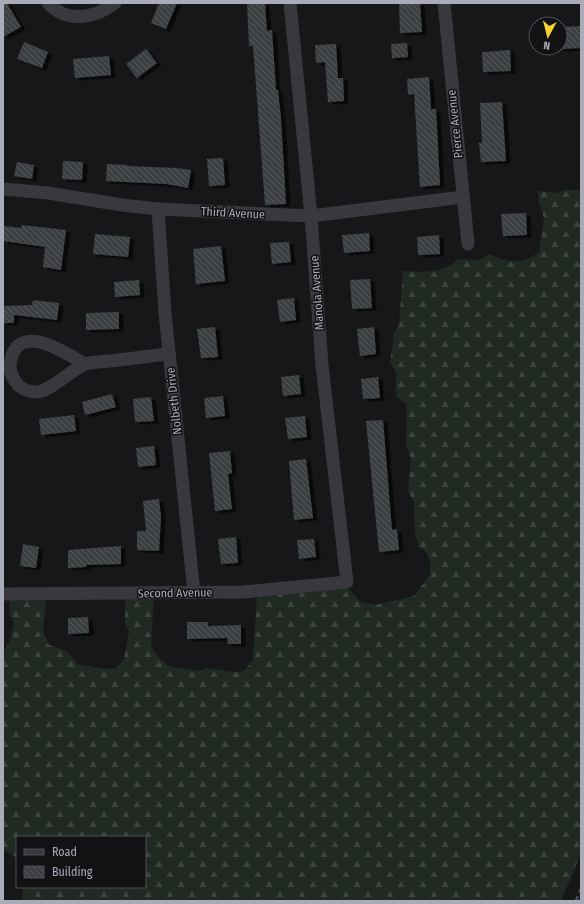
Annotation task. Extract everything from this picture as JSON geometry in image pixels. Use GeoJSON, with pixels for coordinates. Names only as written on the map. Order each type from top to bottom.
{"type":"FeatureCollection","features":[{"type":"Feature","properties":{"kind":"street"},"geometry":{"type":"LineString","coordinates":[[48,3],[64,14],[79,18],[105,11],[115,3]]}},
{"type":"Feature","properties":{"kind":"street","name":"Manola Avenue"},"geometry":{"type":"LineString","coordinates":[[290,3],[311,216],[322,365],[347,582]]}},
{"type":"Feature","properties":{"kind":"street","name":"Pierce Avenue"},"geometry":{"type":"LineString","coordinates":[[444,3],[468,244]]}},
{"type":"Feature","properties":{"kind":"street","name":"Third Avenue"},"geometry":{"type":"LineString","coordinates":[[3,189],[48,192],[122,206],[311,216],[463,197]]}},
{"type":"Feature","properties":{"kind":"street","name":"Nolbeth Drive"},"geometry":{"type":"LineString","coordinates":[[158,209],[169,354],[194,593]]}},
{"type":"Feature","properties":{"kind":"street"},"geometry":{"type":"LineString","coordinates":[[85,364],[42,342],[32,341],[23,344],[15,350],[11,359],[10,369],[13,379],[20,386],[28,391],[38,392],[48,388],[85,364],[169,354]]}},
{"type":"Feature","properties":{"kind":"street","name":"Second Avenue"},"geometry":{"type":"LineString","coordinates":[[3,594],[194,593],[252,591],[347,582]]}},
{"type":"Feature","properties":{"kind":"green space"},"geometry":{"type":"Polygon","coordinates":[[[563,190],[581,190],[581,853],[561,901],[22,901],[23,888],[146,888],[146,836],[16,836],[16,857],[3,849],[3,653],[10,641],[14,622],[10,615],[9,595],[47,592],[43,631],[49,645],[67,651],[77,664],[105,669],[116,668],[124,659],[129,633],[125,622],[125,599],[154,592],[151,646],[159,658],[170,667],[198,671],[206,668],[236,672],[244,671],[253,660],[257,597],[342,582],[361,602],[375,605],[414,596],[430,575],[430,561],[426,552],[419,547],[415,533],[414,502],[408,491],[411,458],[406,446],[406,404],[396,396],[396,372],[390,363],[394,332],[399,325],[403,271],[425,272],[440,270],[453,264],[458,259],[479,260],[490,254],[502,259],[515,261],[527,259],[533,256],[539,252],[544,220],[542,209],[539,205],[538,191],[558,193],[563,190]]]}},
{"type":"Feature","properties":{"kind":"building"},"geometry":{"type":"Polygon","coordinates":[[[3,3],[7,3],[21,27],[3,37],[3,3]]]}},
{"type":"Feature","properties":{"kind":"building"},"geometry":{"type":"Polygon","coordinates":[[[159,3],[177,3],[166,29],[151,23],[159,3]]]}},
{"type":"Feature","properties":{"kind":"building"},"geometry":{"type":"Polygon","coordinates":[[[247,3],[265,3],[267,31],[272,30],[276,90],[278,90],[281,119],[286,204],[265,205],[253,46],[249,46],[247,3]]]}},
{"type":"Feature","properties":{"kind":"building"},"geometry":{"type":"Polygon","coordinates":[[[399,3],[420,3],[422,32],[400,33],[399,3]]]}},
{"type":"Feature","properties":{"kind":"building"},"geometry":{"type":"Polygon","coordinates":[[[581,26],[581,48],[568,49],[568,27],[581,26]]]}},
{"type":"Feature","properties":{"kind":"building"},"geometry":{"type":"Polygon","coordinates":[[[24,42],[48,52],[42,68],[17,59],[24,42]]]}},
{"type":"Feature","properties":{"kind":"building"},"geometry":{"type":"Polygon","coordinates":[[[407,43],[408,57],[392,58],[391,44],[407,43]]]}},
{"type":"Feature","properties":{"kind":"building"},"geometry":{"type":"Polygon","coordinates":[[[336,44],[338,78],[343,78],[344,101],[328,102],[325,62],[316,63],[315,45],[336,44]]]}},
{"type":"Feature","properties":{"kind":"building"},"geometry":{"type":"Polygon","coordinates":[[[146,49],[157,63],[137,78],[126,64],[146,49]]]}},
{"type":"Feature","properties":{"kind":"building"},"geometry":{"type":"Polygon","coordinates":[[[510,50],[511,71],[483,72],[482,52],[510,50]]]}},
{"type":"Feature","properties":{"kind":"building"},"geometry":{"type":"Polygon","coordinates":[[[109,56],[111,75],[75,78],[73,59],[109,56]]]}},
{"type":"Feature","properties":{"kind":"building"},"geometry":{"type":"Polygon","coordinates":[[[429,77],[431,109],[436,109],[440,185],[420,187],[414,94],[408,95],[407,79],[429,77]]]}},
{"type":"Feature","properties":{"kind":"building"},"geometry":{"type":"Polygon","coordinates":[[[502,102],[506,161],[481,162],[479,143],[482,143],[480,103],[502,102]]]}},
{"type":"Feature","properties":{"kind":"building"},"geometry":{"type":"Polygon","coordinates":[[[223,158],[225,185],[209,186],[207,159],[223,158]]]}},
{"type":"Feature","properties":{"kind":"building"},"geometry":{"type":"Polygon","coordinates":[[[63,161],[83,162],[82,180],[62,179],[63,161]]]}},
{"type":"Feature","properties":{"kind":"building"},"geometry":{"type":"Polygon","coordinates":[[[17,162],[34,165],[32,179],[14,176],[17,162]]]}},
{"type":"Feature","properties":{"kind":"building"},"geometry":{"type":"Polygon","coordinates":[[[107,164],[191,170],[188,188],[166,184],[106,181],[107,164]]]}},
{"type":"Feature","properties":{"kind":"building"},"geometry":{"type":"Polygon","coordinates":[[[526,213],[527,235],[503,236],[501,214],[526,213]]]}},
{"type":"Feature","properties":{"kind":"building"},"geometry":{"type":"Polygon","coordinates":[[[22,225],[66,230],[61,270],[43,267],[45,247],[3,241],[3,226],[21,228],[22,225]]]}},
{"type":"Feature","properties":{"kind":"building"},"geometry":{"type":"Polygon","coordinates":[[[369,233],[370,251],[344,253],[342,235],[369,233]]]}},
{"type":"Feature","properties":{"kind":"building"},"geometry":{"type":"Polygon","coordinates":[[[95,234],[130,237],[128,257],[93,254],[95,234]]]}},
{"type":"Feature","properties":{"kind":"building"},"geometry":{"type":"Polygon","coordinates":[[[439,235],[440,254],[418,255],[417,237],[439,235]]]}},
{"type":"Feature","properties":{"kind":"building"},"geometry":{"type":"Polygon","coordinates":[[[289,242],[291,262],[272,264],[270,243],[289,242]]]}},
{"type":"Feature","properties":{"kind":"building"},"geometry":{"type":"Polygon","coordinates":[[[221,246],[225,281],[196,284],[193,249],[221,246]]]}},
{"type":"Feature","properties":{"kind":"building"},"geometry":{"type":"Polygon","coordinates":[[[370,279],[372,308],[352,309],[350,280],[370,279]]]}},
{"type":"Feature","properties":{"kind":"building"},"geometry":{"type":"Polygon","coordinates":[[[139,280],[140,295],[115,297],[114,282],[139,280]]]}},
{"type":"Feature","properties":{"kind":"building"},"geometry":{"type":"Polygon","coordinates":[[[294,298],[296,320],[280,322],[277,300],[294,298]]]}},
{"type":"Feature","properties":{"kind":"building"},"geometry":{"type":"Polygon","coordinates":[[[33,300],[59,303],[57,320],[14,315],[14,323],[3,323],[3,306],[32,305],[33,300]]]}},
{"type":"Feature","properties":{"kind":"building"},"geometry":{"type":"Polygon","coordinates":[[[119,312],[119,329],[86,330],[86,313],[119,312]]]}},
{"type":"Feature","properties":{"kind":"building"},"geometry":{"type":"Polygon","coordinates":[[[215,327],[218,357],[201,358],[197,329],[215,327]]]}},
{"type":"Feature","properties":{"kind":"building"},"geometry":{"type":"Polygon","coordinates":[[[374,327],[376,354],[360,356],[357,329],[374,327]]]}},
{"type":"Feature","properties":{"kind":"building"},"geometry":{"type":"Polygon","coordinates":[[[299,375],[301,394],[283,396],[281,377],[299,375]]]}},
{"type":"Feature","properties":{"kind":"building"},"geometry":{"type":"Polygon","coordinates":[[[378,377],[380,398],[363,399],[361,379],[378,377]]]}},
{"type":"Feature","properties":{"kind":"building"},"geometry":{"type":"Polygon","coordinates":[[[112,394],[116,407],[85,415],[82,402],[112,394]]]}},
{"type":"Feature","properties":{"kind":"building"},"geometry":{"type":"Polygon","coordinates":[[[223,396],[225,416],[206,418],[204,398],[223,396]]]}},
{"type":"Feature","properties":{"kind":"building"},"geometry":{"type":"Polygon","coordinates":[[[151,397],[154,421],[135,422],[133,399],[151,397]]]}},
{"type":"Feature","properties":{"kind":"building"},"geometry":{"type":"Polygon","coordinates":[[[74,415],[76,431],[41,435],[39,419],[74,415]]]}},
{"type":"Feature","properties":{"kind":"building"},"geometry":{"type":"Polygon","coordinates":[[[305,416],[307,437],[288,439],[285,418],[305,416]]]}},
{"type":"Feature","properties":{"kind":"building"},"geometry":{"type":"Polygon","coordinates":[[[383,420],[392,530],[397,529],[399,550],[379,552],[366,421],[383,420]]]}},
{"type":"Feature","properties":{"kind":"building"},"geometry":{"type":"Polygon","coordinates":[[[154,446],[156,465],[138,467],[136,448],[154,446]]]}},
{"type":"Feature","properties":{"kind":"building"},"geometry":{"type":"Polygon","coordinates":[[[230,451],[232,473],[228,474],[232,509],[215,511],[209,453],[230,451]]]}},
{"type":"Feature","properties":{"kind":"building"},"geometry":{"type":"Polygon","coordinates":[[[306,459],[313,518],[294,520],[289,461],[306,459]]]}},
{"type":"Feature","properties":{"kind":"building"},"geometry":{"type":"Polygon","coordinates":[[[159,499],[161,517],[159,551],[137,550],[137,531],[146,531],[143,501],[159,499]]]}},
{"type":"Feature","properties":{"kind":"building"},"geometry":{"type":"Polygon","coordinates":[[[236,537],[238,563],[221,564],[218,539],[236,537]]]}},
{"type":"Feature","properties":{"kind":"building"},"geometry":{"type":"Polygon","coordinates":[[[314,539],[316,557],[299,559],[297,540],[314,539]]]}},
{"type":"Feature","properties":{"kind":"building"},"geometry":{"type":"Polygon","coordinates":[[[23,544],[39,547],[36,568],[20,566],[23,544]]]}},
{"type":"Feature","properties":{"kind":"building"},"geometry":{"type":"Polygon","coordinates":[[[121,546],[121,564],[86,565],[86,567],[68,568],[68,550],[121,546]]]}},
{"type":"Feature","properties":{"kind":"building"},"geometry":{"type":"Polygon","coordinates":[[[88,617],[89,633],[68,634],[68,618],[88,617]]]}},
{"type":"Feature","properties":{"kind":"building"},"geometry":{"type":"Polygon","coordinates":[[[187,622],[208,622],[208,626],[241,625],[241,644],[228,644],[227,638],[187,639],[187,622]]]}},
{"type":"Feature","properties":{"kind":"railway"},"geometry":{"type":"LineString","coordinates":[[576,901],[581,889]]}}]}
